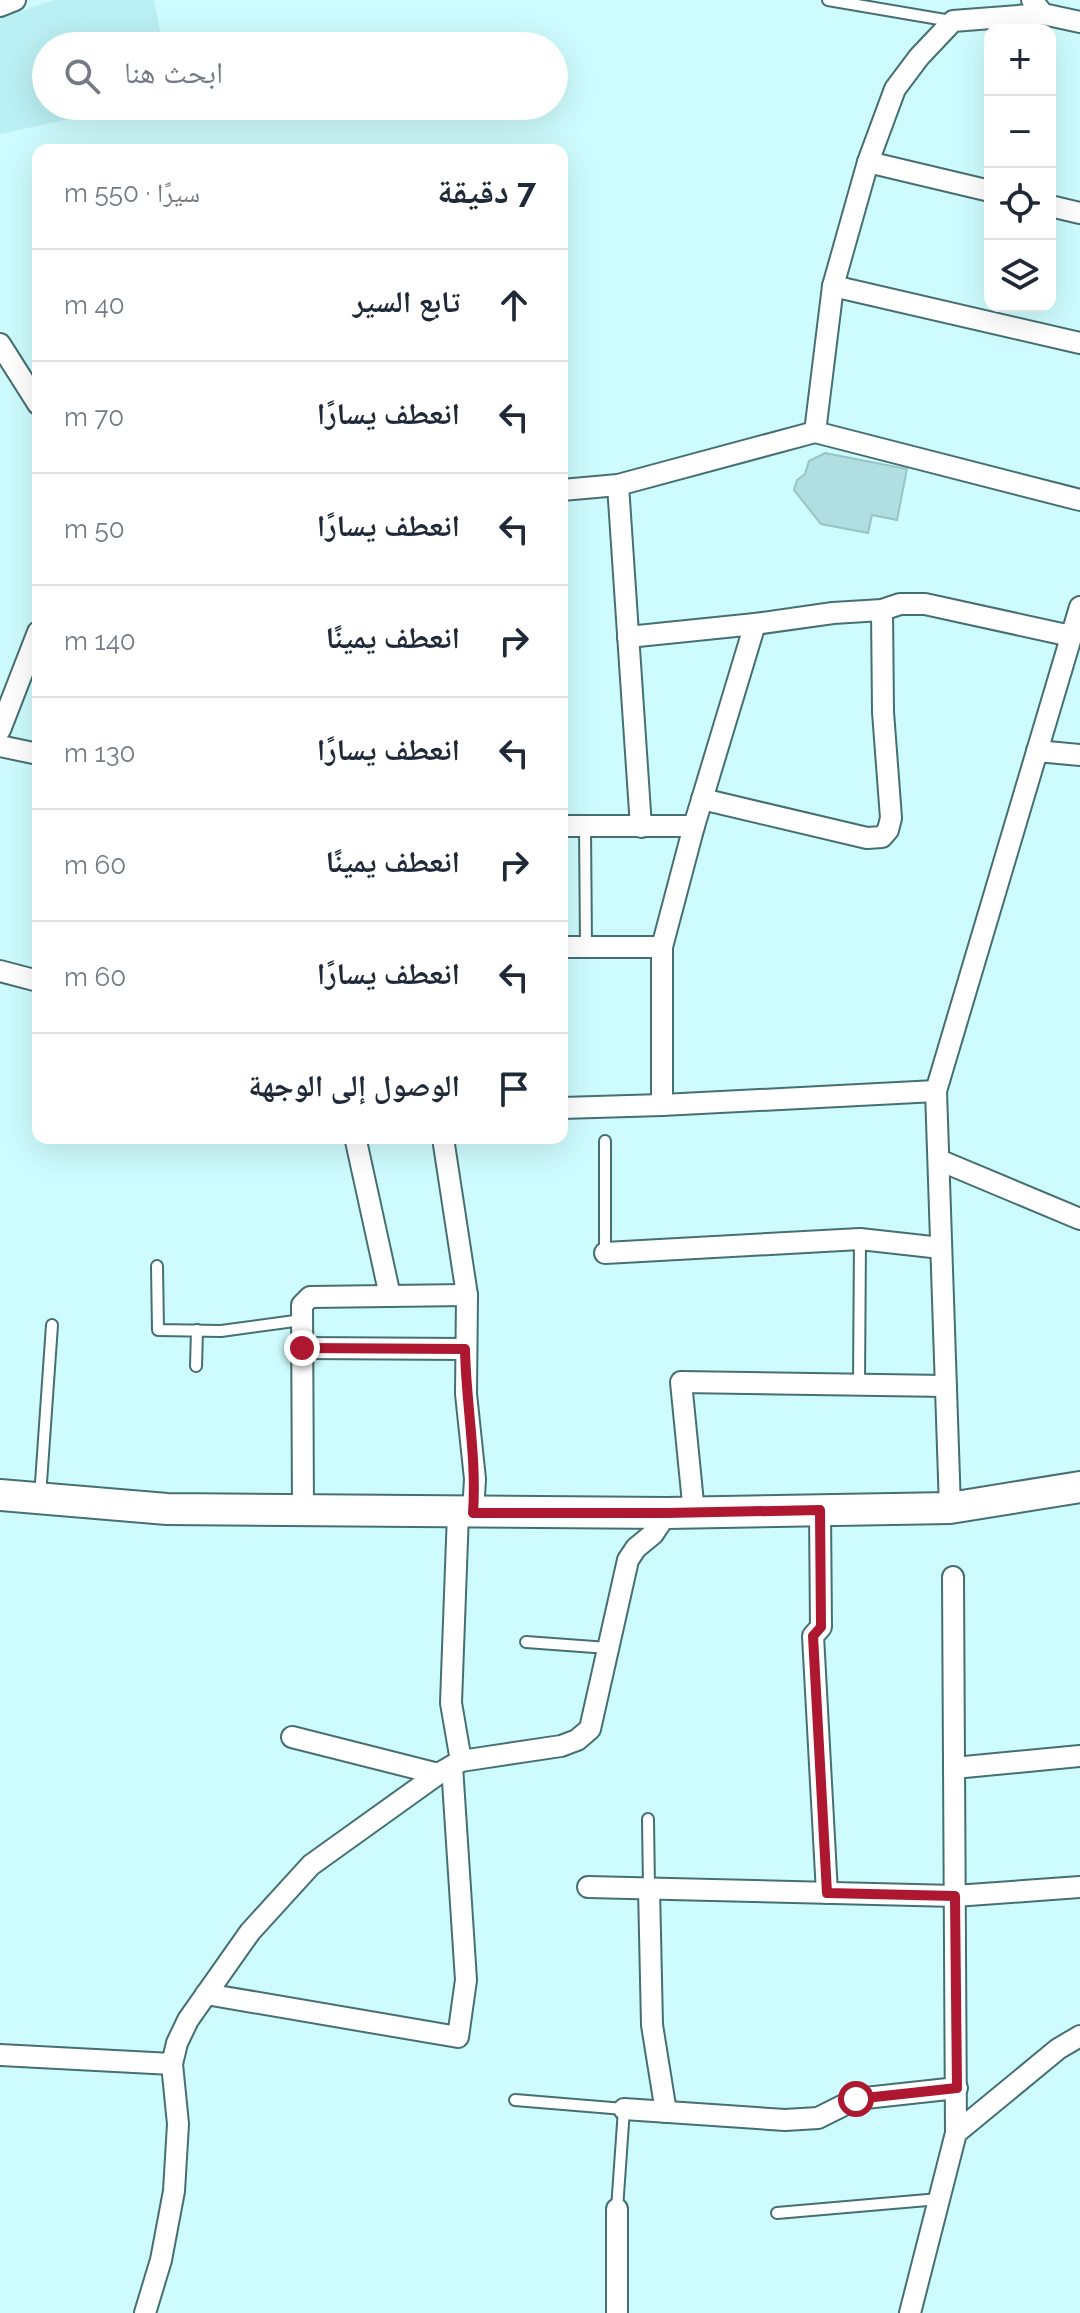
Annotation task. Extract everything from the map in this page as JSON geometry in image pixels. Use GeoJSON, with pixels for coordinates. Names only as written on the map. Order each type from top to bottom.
{"type":"FeatureCollection","features":[{"type":"Feature","properties":{"kind":"main road"},"geometry":{"type":"LineString","coordinates":[[0,1495],[167,1509],[680,1513],[950,1508],[1080,1487]]}},
{"type":"Feature","properties":{"kind":"street"},"geometry":{"type":"LineString","coordinates":[[0,6],[15,0]]}},
{"type":"Feature","properties":{"kind":"street"},"geometry":{"type":"LineString","coordinates":[[815,432],[833,286],[868,162],[895,89],[919,57],[953,21],[1038,7],[1080,22]]}},
{"type":"Feature","properties":{"kind":"street"},"geometry":{"type":"LineString","coordinates":[[868,162],[984,190]]}},
{"type":"Feature","properties":{"kind":"street"},"geometry":{"type":"LineString","coordinates":[[1056,207],[1080,213]]}},
{"type":"Feature","properties":{"kind":"street"},"geometry":{"type":"LineString","coordinates":[[833,286],[1080,343]]}},
{"type":"Feature","properties":{"kind":"street"},"geometry":{"type":"LineString","coordinates":[[0,344],[6,368],[32,397]]}},
{"type":"Feature","properties":{"kind":"street"},"geometry":{"type":"LineString","coordinates":[[568,489],[618,485],[815,432],[1080,500]]}},
{"type":"Feature","properties":{"kind":"street"},"geometry":{"type":"LineString","coordinates":[[618,485],[641,827]]}},
{"type":"Feature","properties":{"kind":"street"},"geometry":{"type":"LineString","coordinates":[[628,637],[882,610],[900,604],[925,604],[1071,636]]}},
{"type":"Feature","properties":{"kind":"street"},"geometry":{"type":"LineString","coordinates":[[950,1508],[936,1091],[1080,607]]}},
{"type":"Feature","properties":{"kind":"street"},"geometry":{"type":"LineString","coordinates":[[702,799],[867,838],[882,837],[888,830],[891,818],[883,712],[882,610]]}},
{"type":"Feature","properties":{"kind":"street"},"geometry":{"type":"LineString","coordinates":[[662,1105],[662,947],[694,826],[755,624]]}},
{"type":"Feature","properties":{"kind":"street"},"geometry":{"type":"LineString","coordinates":[[0,730],[32,647]]}},
{"type":"Feature","properties":{"kind":"street"},"geometry":{"type":"LineString","coordinates":[[0,746],[32,753]]}},
{"type":"Feature","properties":{"kind":"street"},"geometry":{"type":"LineString","coordinates":[[1037,751],[1080,755]]}},
{"type":"Feature","properties":{"kind":"street"},"geometry":{"type":"LineString","coordinates":[[568,826],[694,826]]}},
{"type":"Feature","properties":{"kind":"street"},"geometry":{"type":"LineString","coordinates":[[568,947],[662,947]]}},
{"type":"Feature","properties":{"kind":"street"},"geometry":{"type":"LineString","coordinates":[[0,971],[32,979]]}},
{"type":"Feature","properties":{"kind":"street"},"geometry":{"type":"LineString","coordinates":[[568,1108],[936,1091]]}},
{"type":"Feature","properties":{"kind":"street"},"geometry":{"type":"LineString","coordinates":[[357,1144],[390,1296]]}},
{"type":"Feature","properties":{"kind":"street"},"geometry":{"type":"LineString","coordinates":[[206,1994],[458,2037],[466,1980],[450,1767],[451,1703],[465,1513],[475,1479],[466,1394],[467,1295],[444,1144]]}},
{"type":"Feature","properties":{"kind":"street"},"geometry":{"type":"LineString","coordinates":[[939,1160],[1080,1219]]}},
{"type":"Feature","properties":{"kind":"street"},"geometry":{"type":"LineString","coordinates":[[605,1253],[860,1239],[941,1248]]}},
{"type":"Feature","properties":{"kind":"street"},"geometry":{"type":"LineString","coordinates":[[303,1511],[302,1305],[310,1297],[467,1295]]}},
{"type":"Feature","properties":{"kind":"street"},"geometry":{"type":"LineString","coordinates":[[302,1348],[465,1349]]}},
{"type":"Feature","properties":{"kind":"street"},"geometry":{"type":"LineString","coordinates":[[292,1737],[450,1767],[561,1746],[577,1740],[590,1729],[628,1560],[636,1548],[680,1513],[681,1382],[946,1386]]}},
{"type":"Feature","properties":{"kind":"street"},"geometry":{"type":"LineString","coordinates":[[820,1510],[821,1627],[813,1636],[827,1893]]}},
{"type":"Feature","properties":{"kind":"street"},"geometry":{"type":"LineString","coordinates":[[910,2313],[956,2133],[953,1577]]}},
{"type":"Feature","properties":{"kind":"street"},"geometry":{"type":"LineString","coordinates":[[954,1768],[1080,1756]]}},
{"type":"Feature","properties":{"kind":"street"},"geometry":{"type":"LineString","coordinates":[[145,2313],[161,2260],[174,2191],[178,2124],[172,2064],[177,2043],[188,2020],[250,1932],[311,1865],[450,1767]]}},
{"type":"Feature","properties":{"kind":"street"},"geometry":{"type":"LineString","coordinates":[[588,1887],[955,1896],[1080,1887]]}},
{"type":"Feature","properties":{"kind":"street"},"geometry":{"type":"LineString","coordinates":[[649,1888],[652,2025],[666,2112]]}},
{"type":"Feature","properties":{"kind":"street"},"geometry":{"type":"LineString","coordinates":[[956,2133],[1058,2049],[1080,2036]]}},
{"type":"Feature","properties":{"kind":"street"},"geometry":{"type":"LineString","coordinates":[[0,2055],[172,2064]]}},
{"type":"Feature","properties":{"kind":"street"},"geometry":{"type":"LineString","coordinates":[[624,2109],[785,2120],[818,2118],[856,2099],[957,2088]]}},
{"type":"Feature","properties":{"kind":"street"},"geometry":{"type":"LineString","coordinates":[[617,2209],[617,2313]]}},
{"type":"Feature","properties":{"kind":"lane"},"geometry":{"type":"LineString","coordinates":[[828,0],[953,21]]}},
{"type":"Feature","properties":{"kind":"lane"},"geometry":{"type":"LineString","coordinates":[[585,827],[586,946]]}},
{"type":"Feature","properties":{"kind":"lane"},"geometry":{"type":"LineString","coordinates":[[605,1141],[605,1253]]}},
{"type":"Feature","properties":{"kind":"lane"},"geometry":{"type":"LineString","coordinates":[[859,1385],[860,1239]]}},
{"type":"Feature","properties":{"kind":"lane"},"geometry":{"type":"LineString","coordinates":[[157,1266],[158,1330],[221,1331],[302,1320]]}},
{"type":"Feature","properties":{"kind":"lane"},"geometry":{"type":"LineString","coordinates":[[40,1499],[52,1325]]}},
{"type":"Feature","properties":{"kind":"lane"},"geometry":{"type":"LineString","coordinates":[[196,1366],[197,1330]]}},
{"type":"Feature","properties":{"kind":"lane"},"geometry":{"type":"LineString","coordinates":[[526,1642],[608,1648]]}},
{"type":"Feature","properties":{"kind":"lane"},"geometry":{"type":"LineString","coordinates":[[648,1819],[649,1888]]}},
{"type":"Feature","properties":{"kind":"lane"},"geometry":{"type":"LineString","coordinates":[[515,2100],[624,2109],[617,2209]]}},
{"type":"Feature","properties":{"kind":"lane"},"geometry":{"type":"LineString","coordinates":[[777,2213],[939,2199]]}},
{"type":"Feature","properties":{"kind":"shaded area"},"geometry":{"type":"Polygon","coordinates":[[[54,0],[154,0],[160,32],[32,32],[32,120],[65,120],[0,134],[0,18],[54,0]]]}},
{"type":"Feature","properties":{"kind":"building"},"geometry":{"type":"Polygon","coordinates":[[[825,453],[907,469],[897,520],[872,515],[868,533],[821,524],[794,490],[797,480],[805,474],[809,461],[825,453]]]}},
{"type":"Feature","properties":{"kind":"route"},"geometry":{"type":"LineString","coordinates":[[302,1348],[465,1349],[466,1394],[475,1479],[473,1513],[820,1510],[821,1627],[813,1636],[827,1893],[955,1896],[957,2088],[856,2099]]}}]}
